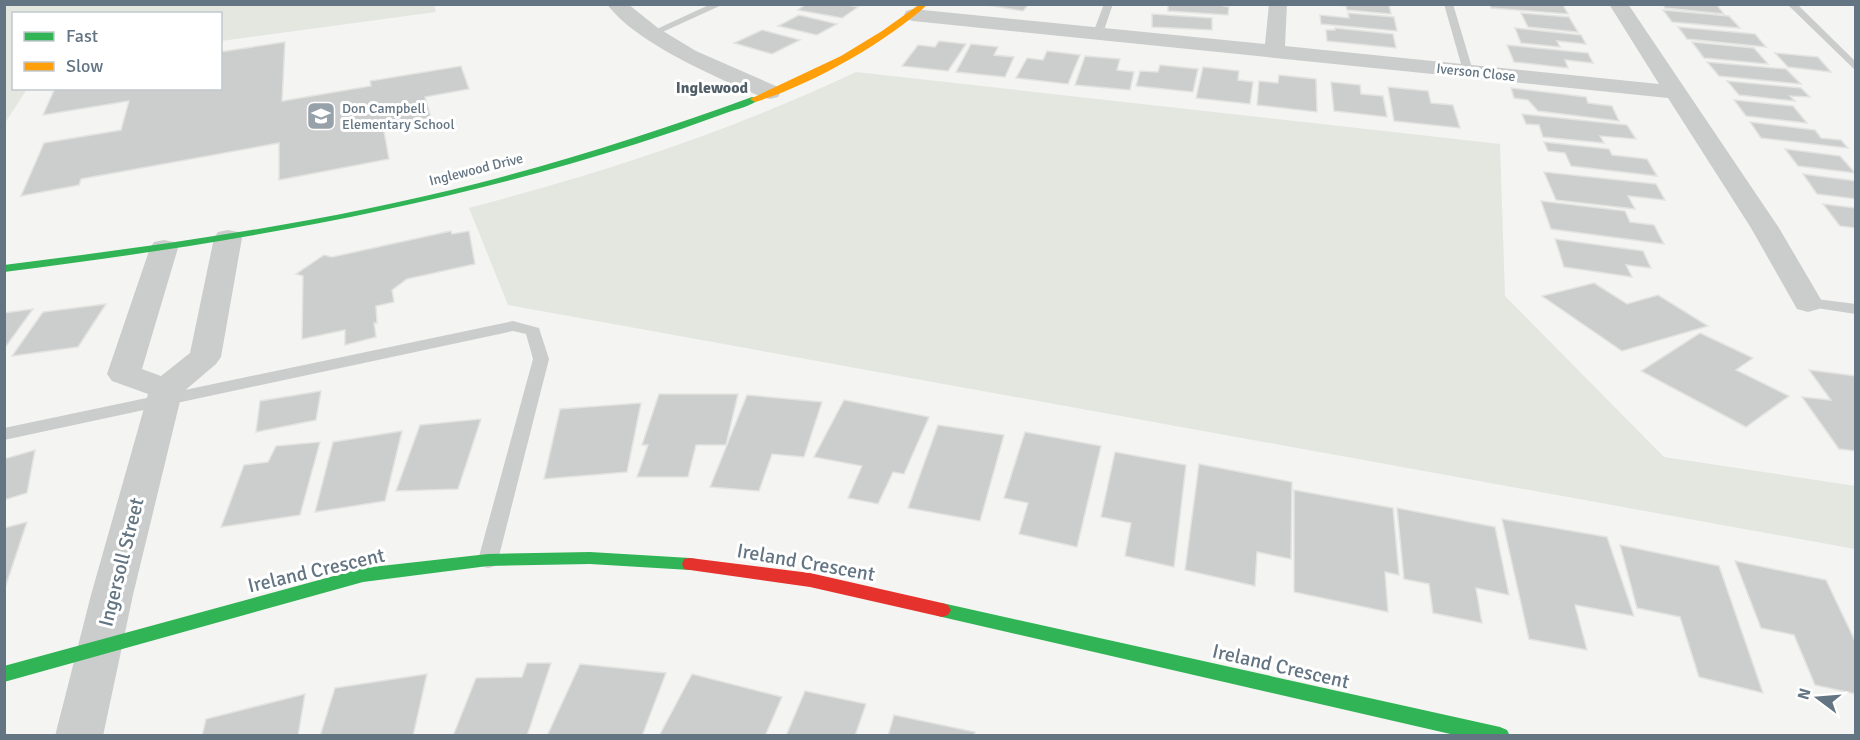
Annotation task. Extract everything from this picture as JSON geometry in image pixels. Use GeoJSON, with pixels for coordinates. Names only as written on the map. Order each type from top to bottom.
{"type":"FeatureCollection","features":[{"type":"Feature","properties":{"kind":"street"},"geometry":{"type":"LineString","coordinates":[[616,4],[653,33],[698,60],[770,92]]}},
{"type":"Feature","properties":{"kind":"street"},"geometry":{"type":"LineString","coordinates":[[1275,51],[1278,4]]}},
{"type":"Feature","properties":{"kind":"street"},"geometry":{"type":"LineString","coordinates":[[1618,4],[1765,228],[1808,303]]}},
{"type":"Feature","properties":{"kind":"street","name":"Iverson Close"},"geometry":{"type":"LineString","coordinates":[[919,10],[1098,33],[1677,92]]}},
{"type":"Feature","properties":{"kind":"street","name":"Inglewood Drive"},"geometry":{"type":"LineString","coordinates":[[4,269],[228,238],[400,205],[535,172],[651,136],[770,92],[842,58],[919,10]]}},
{"type":"Feature","properties":{"kind":"street"},"geometry":{"type":"LineString","coordinates":[[164,248],[124,374],[164,395],[206,357],[228,238]]}},
{"type":"Feature","properties":{"kind":"street","name":"Ingersoll Street"},"geometry":{"type":"LineString","coordinates":[[79,735],[99,647],[164,395]]}},
{"type":"Feature","properties":{"kind":"street","name":"Ireland Crescent"},"geometry":{"type":"LineString","coordinates":[[4,674],[363,575],[488,560],[590,558],[741,568],[810,579],[1500,735]]}},
{"type":"Feature","properties":{"kind":"lane"},"geometry":{"type":"LineString","coordinates":[[653,33],[720,4]]}},
{"type":"Feature","properties":{"kind":"lane"},"geometry":{"type":"LineString","coordinates":[[1098,33],[1109,4]]}},
{"type":"Feature","properties":{"kind":"lane"},"geometry":{"type":"LineString","coordinates":[[1448,4],[1467,71]]}},
{"type":"Feature","properties":{"kind":"lane"},"geometry":{"type":"LineString","coordinates":[[1791,4],[1856,68]]}},
{"type":"Feature","properties":{"kind":"lane"},"geometry":{"type":"LineString","coordinates":[[1808,303],[1856,309]]}},
{"type":"Feature","properties":{"kind":"lane"},"geometry":{"type":"LineString","coordinates":[[4,434],[164,395],[513,326],[533,331],[541,359],[488,560]]}},
{"type":"Feature","properties":{"kind":"shaded area"},"geometry":{"type":"Polygon","coordinates":[[[5,5],[434,5],[436,12],[222,41],[222,12],[12,12],[12,90],[26,90],[5,123],[5,5]]]}},
{"type":"Feature","properties":{"kind":"shaded area"},"geometry":{"type":"Polygon","coordinates":[[[856,72],[1500,144],[1505,296],[1664,457],[1855,486],[1855,549],[508,305],[469,208],[666,149],[762,113],[856,72]]]}},
{"type":"Feature","properties":{"kind":"building"},"geometry":{"type":"Polygon","coordinates":[[[806,4],[843,4],[858,7],[842,18],[798,10],[806,4]]]}},
{"type":"Feature","properties":{"kind":"building"},"geometry":{"type":"Polygon","coordinates":[[[981,4],[1029,4],[1023,11],[981,4]]]}},
{"type":"Feature","properties":{"kind":"building"},"geometry":{"type":"Polygon","coordinates":[[[1168,4],[1215,4],[1229,7],[1228,15],[1168,11],[1168,4]]]}},
{"type":"Feature","properties":{"kind":"building"},"geometry":{"type":"Polygon","coordinates":[[[1329,4],[1389,4],[1391,14],[1347,10],[1346,6],[1329,4]]]}},
{"type":"Feature","properties":{"kind":"building"},"geometry":{"type":"Polygon","coordinates":[[[1490,4],[1563,5],[1568,14],[1491,8],[1490,4]]]}},
{"type":"Feature","properties":{"kind":"building"},"geometry":{"type":"Polygon","coordinates":[[[1663,4],[1716,4],[1724,14],[1665,8],[1663,4]]]}},
{"type":"Feature","properties":{"kind":"building"},"geometry":{"type":"Polygon","coordinates":[[[1663,10],[1729,16],[1740,28],[1672,22],[1663,10]]]}},
{"type":"Feature","properties":{"kind":"building"},"geometry":{"type":"Polygon","coordinates":[[[1348,13],[1394,17],[1397,31],[1321,24],[1320,15],[1349,18],[1348,13]]]}},
{"type":"Feature","properties":{"kind":"building"},"geometry":{"type":"Polygon","coordinates":[[[1521,13],[1569,17],[1578,32],[1528,27],[1521,13]]]}},
{"type":"Feature","properties":{"kind":"building"},"geometry":{"type":"Polygon","coordinates":[[[1152,14],[1212,18],[1212,30],[1152,27],[1152,14]]]}},
{"type":"Feature","properties":{"kind":"building"},"geometry":{"type":"Polygon","coordinates":[[[799,15],[837,24],[817,35],[778,26],[799,15]]]}},
{"type":"Feature","properties":{"kind":"building"},"geometry":{"type":"Polygon","coordinates":[[[1678,27],[1755,34],[1766,47],[1687,39],[1678,27]]]}},
{"type":"Feature","properties":{"kind":"building"},"geometry":{"type":"Polygon","coordinates":[[[1335,28],[1393,34],[1396,48],[1327,41],[1326,30],[1335,30],[1335,28]]]}},
{"type":"Feature","properties":{"kind":"building"},"geometry":{"type":"Polygon","coordinates":[[[1515,28],[1581,35],[1586,44],[1557,41],[1560,47],[1521,43],[1515,28]]]}},
{"type":"Feature","properties":{"kind":"building"},"geometry":{"type":"Polygon","coordinates":[[[762,30],[800,40],[772,54],[734,43],[762,30]]]}},
{"type":"Feature","properties":{"kind":"building"},"geometry":{"type":"Polygon","coordinates":[[[939,41],[966,44],[948,71],[902,66],[918,45],[935,47],[939,41]]]}},
{"type":"Feature","properties":{"kind":"building"},"geometry":{"type":"Polygon","coordinates":[[[285,42],[282,101],[371,86],[370,81],[461,66],[469,89],[425,97],[431,118],[383,126],[389,159],[279,180],[279,143],[81,179],[79,185],[21,196],[44,143],[121,130],[129,101],[43,115],[54,90],[222,90],[222,52],[285,42]]]}},
{"type":"Feature","properties":{"kind":"building"},"geometry":{"type":"Polygon","coordinates":[[[1692,42],[1754,48],[1768,64],[1704,58],[1692,42]]]}},
{"type":"Feature","properties":{"kind":"building"},"geometry":{"type":"Polygon","coordinates":[[[971,44],[998,47],[994,55],[1014,57],[1005,77],[956,72],[971,44]]]}},
{"type":"Feature","properties":{"kind":"building"},"geometry":{"type":"Polygon","coordinates":[[[1507,45],[1588,53],[1593,63],[1565,60],[1568,68],[1514,62],[1507,45]]]}},
{"type":"Feature","properties":{"kind":"building"},"geometry":{"type":"Polygon","coordinates":[[[1047,51],[1080,55],[1068,84],[1016,78],[1027,58],[1043,60],[1047,51]]]}},
{"type":"Feature","properties":{"kind":"building"},"geometry":{"type":"Polygon","coordinates":[[[1775,53],[1818,57],[1831,72],[1788,67],[1775,53]]]}},
{"type":"Feature","properties":{"kind":"building"},"geometry":{"type":"Polygon","coordinates":[[[1085,56],[1120,59],[1117,70],[1134,72],[1130,90],[1075,85],[1085,56]]]}},
{"type":"Feature","properties":{"kind":"building"},"geometry":{"type":"Polygon","coordinates":[[[1707,62],[1786,69],[1801,84],[1719,76],[1707,62]]]}},
{"type":"Feature","properties":{"kind":"building"},"geometry":{"type":"Polygon","coordinates":[[[1160,65],[1198,69],[1193,92],[1136,86],[1140,71],[1158,72],[1160,65]]]}},
{"type":"Feature","properties":{"kind":"building"},"geometry":{"type":"Polygon","coordinates":[[[1203,67],[1239,71],[1238,80],[1253,82],[1250,104],[1196,98],[1203,67]]]}},
{"type":"Feature","properties":{"kind":"building"},"geometry":{"type":"Polygon","coordinates":[[[1279,75],[1316,79],[1317,112],[1257,105],[1259,81],[1278,83],[1279,75]]]}},
{"type":"Feature","properties":{"kind":"building"},"geometry":{"type":"Polygon","coordinates":[[[1727,81],[1801,88],[1810,97],[1790,96],[1795,101],[1739,95],[1727,81]]]}},
{"type":"Feature","properties":{"kind":"building"},"geometry":{"type":"Polygon","coordinates":[[[1331,82],[1360,85],[1361,94],[1383,96],[1387,117],[1334,111],[1331,82]]]}},
{"type":"Feature","properties":{"kind":"building"},"geometry":{"type":"Polygon","coordinates":[[[1388,87],[1428,91],[1431,103],[1453,105],[1460,128],[1394,121],[1388,87]]]}},
{"type":"Feature","properties":{"kind":"building"},"geometry":{"type":"Polygon","coordinates":[[[1511,88],[1586,97],[1588,103],[1612,106],[1619,121],[1538,111],[1528,100],[1514,98],[1511,88]]]}},
{"type":"Feature","properties":{"kind":"building"},"geometry":{"type":"Polygon","coordinates":[[[1734,100],[1793,106],[1807,123],[1746,116],[1734,100]]]}},
{"type":"Feature","properties":{"kind":"building"},"geometry":{"type":"Polygon","coordinates":[[[1522,114],[1627,125],[1636,139],[1600,136],[1604,143],[1543,137],[1539,125],[1526,124],[1522,114]]]}},
{"type":"Feature","properties":{"kind":"building"},"geometry":{"type":"Polygon","coordinates":[[[1750,122],[1815,130],[1821,138],[1841,140],[1848,148],[1761,138],[1750,122]]]}},
{"type":"Feature","properties":{"kind":"building"},"geometry":{"type":"Polygon","coordinates":[[[1544,142],[1609,149],[1612,155],[1647,159],[1657,176],[1571,166],[1565,153],[1548,151],[1544,142]]]}},
{"type":"Feature","properties":{"kind":"building"},"geometry":{"type":"Polygon","coordinates":[[[1785,149],[1840,156],[1855,173],[1798,166],[1785,149]]]}},
{"type":"Feature","properties":{"kind":"building"},"geometry":{"type":"Polygon","coordinates":[[[1544,172],[1656,184],[1665,200],[1628,196],[1635,209],[1556,200],[1544,172]]]}},
{"type":"Feature","properties":{"kind":"building"},"geometry":{"type":"Polygon","coordinates":[[[1803,174],[1856,181],[1856,199],[1817,194],[1803,174]]]}},
{"type":"Feature","properties":{"kind":"building"},"geometry":{"type":"Polygon","coordinates":[[[1541,201],[1625,211],[1630,222],[1654,225],[1664,244],[1551,229],[1541,201]]]}},
{"type":"Feature","properties":{"kind":"building"},"geometry":{"type":"Polygon","coordinates":[[[1823,204],[1856,208],[1856,228],[1840,226],[1823,204]]]}},
{"type":"Feature","properties":{"kind":"building"},"geometry":{"type":"Polygon","coordinates":[[[451,231],[452,234],[469,231],[475,264],[407,279],[392,290],[394,302],[376,306],[377,323],[374,323],[376,337],[345,345],[345,330],[302,339],[303,276],[296,274],[324,255],[332,257],[451,231]]]}},
{"type":"Feature","properties":{"kind":"building"},"geometry":{"type":"Polygon","coordinates":[[[1555,239],[1643,251],[1651,268],[1626,265],[1632,277],[1564,267],[1555,239]]]}},
{"type":"Feature","properties":{"kind":"building"},"geometry":{"type":"Polygon","coordinates":[[[1594,283],[1627,304],[1658,295],[1708,326],[1622,351],[1542,296],[1594,283]]]}},
{"type":"Feature","properties":{"kind":"building"},"geometry":{"type":"Polygon","coordinates":[[[106,304],[78,347],[12,356],[43,312],[106,304]]]}},
{"type":"Feature","properties":{"kind":"building"},"geometry":{"type":"Polygon","coordinates":[[[33,309],[4,349],[4,313],[33,309]]]}},
{"type":"Feature","properties":{"kind":"building"},"geometry":{"type":"Polygon","coordinates":[[[1700,333],[1753,358],[1736,370],[1789,396],[1746,427],[1641,371],[1700,333]]]}},
{"type":"Feature","properties":{"kind":"building"},"geometry":{"type":"Polygon","coordinates":[[[1809,370],[1856,376],[1856,451],[1839,449],[1802,397],[1831,400],[1809,370]]]}},
{"type":"Feature","properties":{"kind":"building"},"geometry":{"type":"Polygon","coordinates":[[[321,391],[316,420],[256,432],[260,401],[321,391]]]}},
{"type":"Feature","properties":{"kind":"building"},"geometry":{"type":"Polygon","coordinates":[[[659,394],[738,394],[726,445],[696,445],[688,477],[637,477],[648,445],[642,445],[659,394]]]}},
{"type":"Feature","properties":{"kind":"building"},"geometry":{"type":"Polygon","coordinates":[[[747,395],[822,402],[804,457],[772,454],[759,491],[710,487],[747,395]]]}},
{"type":"Feature","properties":{"kind":"building"},"geometry":{"type":"Polygon","coordinates":[[[844,400],[929,417],[904,474],[893,472],[878,504],[848,498],[862,466],[814,457],[844,400]]]}},
{"type":"Feature","properties":{"kind":"building"},"geometry":{"type":"Polygon","coordinates":[[[641,403],[627,472],[544,479],[560,409],[641,403]]]}},
{"type":"Feature","properties":{"kind":"building"},"geometry":{"type":"Polygon","coordinates":[[[481,419],[458,489],[396,491],[420,425],[481,419]]]}},
{"type":"Feature","properties":{"kind":"building"},"geometry":{"type":"Polygon","coordinates":[[[938,425],[1004,435],[980,521],[908,508],[938,425]]]}},
{"type":"Feature","properties":{"kind":"building"},"geometry":{"type":"Polygon","coordinates":[[[402,431],[385,501],[315,512],[333,442],[402,431]]]}},
{"type":"Feature","properties":{"kind":"building"},"geometry":{"type":"Polygon","coordinates":[[[1025,432],[1101,446],[1077,547],[1019,534],[1028,503],[1004,498],[1025,432]]]}},
{"type":"Feature","properties":{"kind":"building"},"geometry":{"type":"Polygon","coordinates":[[[320,442],[300,515],[221,527],[244,465],[268,462],[276,446],[320,442]]]}},
{"type":"Feature","properties":{"kind":"building"},"geometry":{"type":"Polygon","coordinates":[[[35,450],[27,493],[4,500],[4,459],[35,450]]]}},
{"type":"Feature","properties":{"kind":"building"},"geometry":{"type":"Polygon","coordinates":[[[1115,452],[1186,465],[1174,567],[1125,556],[1131,523],[1101,517],[1115,452]]]}},
{"type":"Feature","properties":{"kind":"building"},"geometry":{"type":"Polygon","coordinates":[[[1199,464],[1292,482],[1291,559],[1257,552],[1255,586],[1185,570],[1199,464]]]}},
{"type":"Feature","properties":{"kind":"building"},"geometry":{"type":"Polygon","coordinates":[[[1294,490],[1393,508],[1399,575],[1385,572],[1388,612],[1294,592],[1294,490]]]}},
{"type":"Feature","properties":{"kind":"building"},"geometry":{"type":"Polygon","coordinates":[[[1397,508],[1495,527],[1509,595],[1476,588],[1482,623],[1433,613],[1429,584],[1404,579],[1397,508]]]}},
{"type":"Feature","properties":{"kind":"building"},"geometry":{"type":"Polygon","coordinates":[[[1502,519],[1607,537],[1634,616],[1575,605],[1587,650],[1529,639],[1502,519]]]}},
{"type":"Feature","properties":{"kind":"building"},"geometry":{"type":"Polygon","coordinates":[[[27,522],[4,591],[4,528],[27,522]]]}},
{"type":"Feature","properties":{"kind":"building"},"geometry":{"type":"Polygon","coordinates":[[[1620,545],[1719,566],[1763,693],[1699,677],[1680,617],[1637,608],[1620,545]]]}},
{"type":"Feature","properties":{"kind":"building"},"geometry":{"type":"Polygon","coordinates":[[[1735,561],[1826,580],[1856,643],[1856,694],[1815,685],[1794,635],[1761,628],[1735,561]]]}},
{"type":"Feature","properties":{"kind":"building"},"geometry":{"type":"Polygon","coordinates":[[[527,663],[551,663],[527,736],[453,736],[476,678],[522,677],[527,663]]]}},
{"type":"Feature","properties":{"kind":"building"},"geometry":{"type":"Polygon","coordinates":[[[580,664],[666,673],[642,736],[547,736],[580,664]]]}},
{"type":"Feature","properties":{"kind":"building"},"geometry":{"type":"Polygon","coordinates":[[[427,674],[413,736],[320,736],[335,688],[427,674]]]}},
{"type":"Feature","properties":{"kind":"building"},"geometry":{"type":"Polygon","coordinates":[[[692,674],[782,697],[765,736],[659,736],[692,674]]]}},
{"type":"Feature","properties":{"kind":"building"},"geometry":{"type":"Polygon","coordinates":[[[805,691],[866,704],[855,736],[786,736],[805,691]]]}},
{"type":"Feature","properties":{"kind":"building"},"geometry":{"type":"Polygon","coordinates":[[[305,694],[298,736],[202,736],[206,719],[305,694]]]}},
{"type":"Feature","properties":{"kind":"building"},"geometry":{"type":"Polygon","coordinates":[[[894,715],[975,732],[974,736],[888,736],[894,715]]]}},
{"type":"Feature","properties":{"kind":"traffic: fast"},"geometry":{"type":"LineString","coordinates":[[4,269],[195,243],[385,208],[572,161],[664,132],[755,99]]}},
{"type":"Feature","properties":{"kind":"traffic: fast"},"geometry":{"type":"LineString","coordinates":[[4,674],[363,575],[488,560],[590,558],[690,564]]}},
{"type":"Feature","properties":{"kind":"traffic: fast"},"geometry":{"type":"LineString","coordinates":[[942,610],[1500,736]]}},
{"type":"Feature","properties":{"kind":"traffic: slow"},"geometry":{"type":"LineString","coordinates":[[755,99],[844,58],[885,33],[925,4]]}},
{"type":"Feature","properties":{"kind":"traffic: jam"},"geometry":{"type":"LineString","coordinates":[[690,564],[810,580],[942,610]]}},
{"type":"Feature","properties":{"kind":"place","name":"Don Campbell Elementary School"},"geometry":{"type":"Point","coordinates":[321,116]}},
{"type":"Feature","properties":{"kind":"district","name":"Inglewood"},"geometry":{"type":"Point","coordinates":[712,87]}}]}
